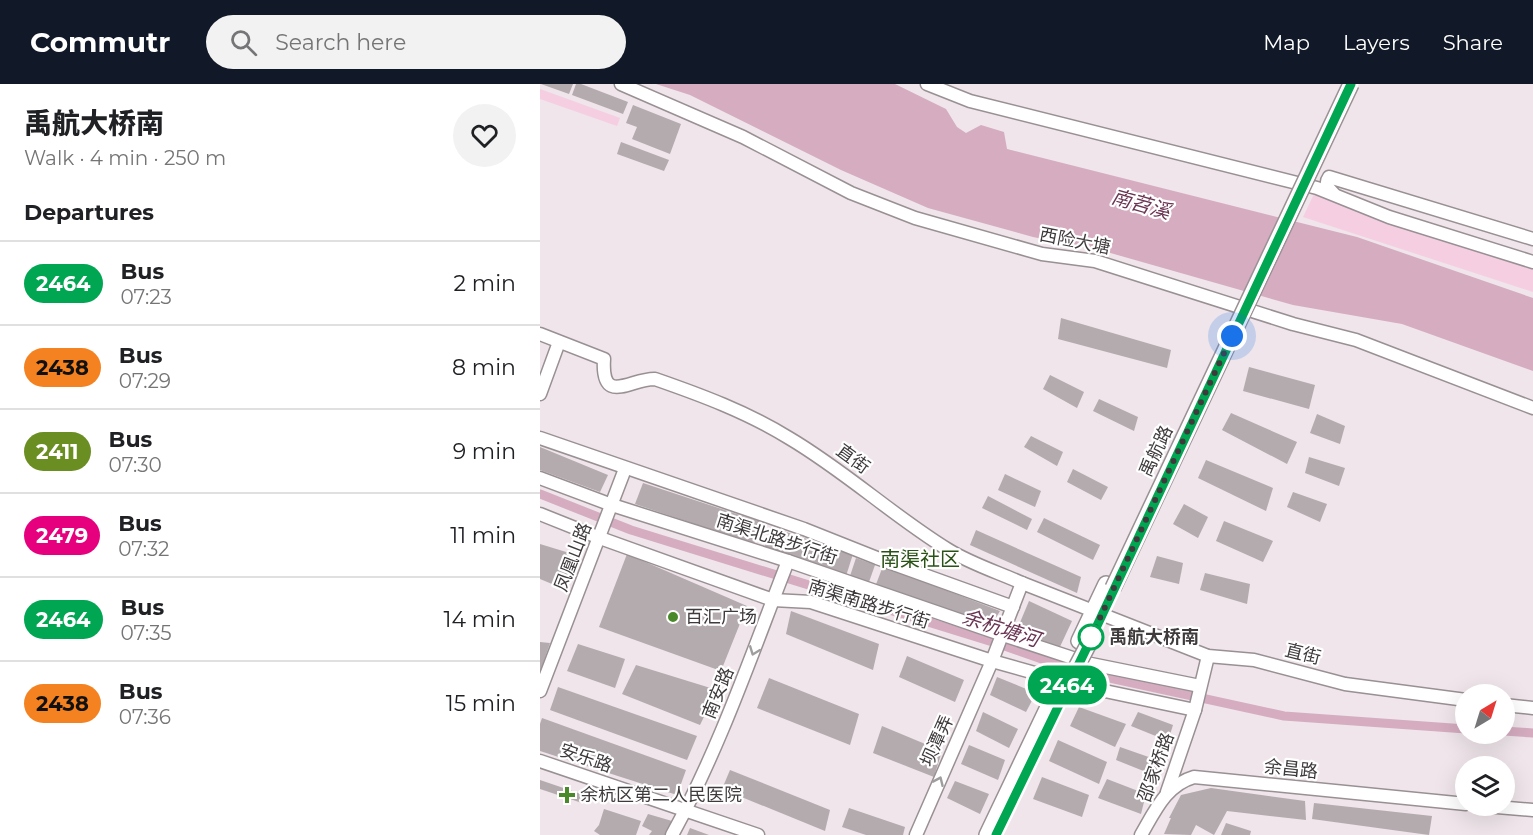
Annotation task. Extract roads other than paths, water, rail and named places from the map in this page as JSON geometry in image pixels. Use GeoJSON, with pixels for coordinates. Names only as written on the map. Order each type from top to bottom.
{"type":"FeatureCollection","features":[{"type":"Feature","properties":{"kind":"main road"},"geometry":{"type":"LineString","coordinates":[[1110,586],[1343,84]]}},
{"type":"Feature","properties":{"kind":"main road","name":"禹航路"},"geometry":{"type":"LineString","coordinates":[[1062,686],[1351,84]]}},
{"type":"Feature","properties":{"kind":"main road"},"geometry":{"type":"LineString","coordinates":[[987,835],[1062,686]]}},
{"type":"Feature","properties":{"kind":"main road"},"geometry":{"type":"LineString","coordinates":[[995,835],[1062,686]]}},
{"type":"Feature","properties":{"kind":"street","name":"西险大塘"},"geometry":{"type":"LineString","coordinates":[[621,84],[743,137],[851,194],[915,218],[1042,254],[1095,261],[1293,324],[1356,340],[1533,408]]}},
{"type":"Feature","properties":{"kind":"street"},"geometry":{"type":"LineString","coordinates":[[927,84],[970,101],[1317,188],[1389,217],[1533,262]]}},
{"type":"Feature","properties":{"kind":"street"},"geometry":{"type":"LineString","coordinates":[[1334,195],[1326,186],[1329,177],[1533,239]]}},
{"type":"Feature","properties":{"kind":"street"},"geometry":{"type":"LineString","coordinates":[[540,334],[559,342],[540,394]]}},
{"type":"Feature","properties":{"kind":"street","name":"直街"},"geometry":{"type":"LineString","coordinates":[[559,342],[604,359],[606,380],[614,387],[626,387],[647,379],[655,379],[718,401],[788,437],[838,469],[907,523],[949,550],[1097,613],[1208,656],[1254,660],[1345,684],[1455,699]]}},
{"type":"Feature","properties":{"kind":"street"},"geometry":{"type":"LineString","coordinates":[[540,438],[804,529],[1013,607]]}},
{"type":"Feature","properties":{"kind":"street","name":"凤凰山路"},"geometry":{"type":"LineString","coordinates":[[540,691],[625,469]]}},
{"type":"Feature","properties":{"kind":"street","name":"南渠北路步行街"},"geometry":{"type":"LineString","coordinates":[[540,478],[611,508],[788,561],[1002,637],[1091,664],[1200,686]]}},
{"type":"Feature","properties":{"kind":"street","name":"南渠南路步行街"},"geometry":{"type":"LineString","coordinates":[[540,514],[600,538],[774,598],[811,602],[992,661],[1081,686],[1195,710]]}},
{"type":"Feature","properties":{"kind":"street","name":"南安路"},"geometry":{"type":"LineString","coordinates":[[672,835],[686,810],[729,715],[788,561]]}},
{"type":"Feature","properties":{"kind":"street","name":"坝潭弄"},"geometry":{"type":"LineString","coordinates":[[916,835],[992,661],[1022,583]]}},
{"type":"Feature","properties":{"kind":"street","name":"邵家桥路"},"geometry":{"type":"LineString","coordinates":[[1150,835],[1195,710],[1208,656]]}},
{"type":"Feature","properties":{"kind":"street"},"geometry":{"type":"LineString","coordinates":[[1515,706],[1533,708]]}},
{"type":"Feature","properties":{"kind":"street","name":"安乐路"},"geometry":{"type":"LineString","coordinates":[[540,761],[686,810],[735,831],[758,835]]}},
{"type":"Feature","properties":{"kind":"street","name":"余昌路"},"geometry":{"type":"LineString","coordinates":[[1141,835],[1166,794],[1178,783],[1194,777],[1455,803]]}},
{"type":"Feature","properties":{"kind":"street"},"geometry":{"type":"LineString","coordinates":[[1515,808],[1533,810]]}},
{"type":"Feature","properties":{"kind":"water","name":"南苕溪"},"geometry":{"type":"Polygon","coordinates":[[[656,84],[895,84],[946,109],[957,127],[966,133],[981,125],[1004,132],[1007,149],[1357,237],[1533,298],[1533,371],[1402,324],[1293,305],[1107,252],[1033,237],[928,208],[841,170],[690,95],[656,84]]]}},
{"type":"Feature","properties":{"kind":"waterway","name":"余杭塘河"},"geometry":{"type":"LineString","coordinates":[[540,494],[631,530],[999,644],[1073,670],[1284,716],[1455,728]]}},
{"type":"Feature","properties":{"kind":"waterway","name":"余杭塘河"},"geometry":{"type":"LineString","coordinates":[[1515,732],[1533,733]]}},
{"type":"Feature","properties":{"kind":"place","name":"百汇广场"},"geometry":{"type":"Point","coordinates":[673,617]}},
{"type":"Feature","properties":{"kind":"place","name":"禹航大桥南"},"geometry":{"type":"Point","coordinates":[1091,637]}},
{"type":"Feature","properties":{"kind":"place","name":"余杭区第二人民医院"},"geometry":{"type":"Point","coordinates":[567,795]}},
{"type":"Feature","properties":{"kind":"district","name":"南渠社区"},"geometry":{"type":"Point","coordinates":[920,559]}}]}
